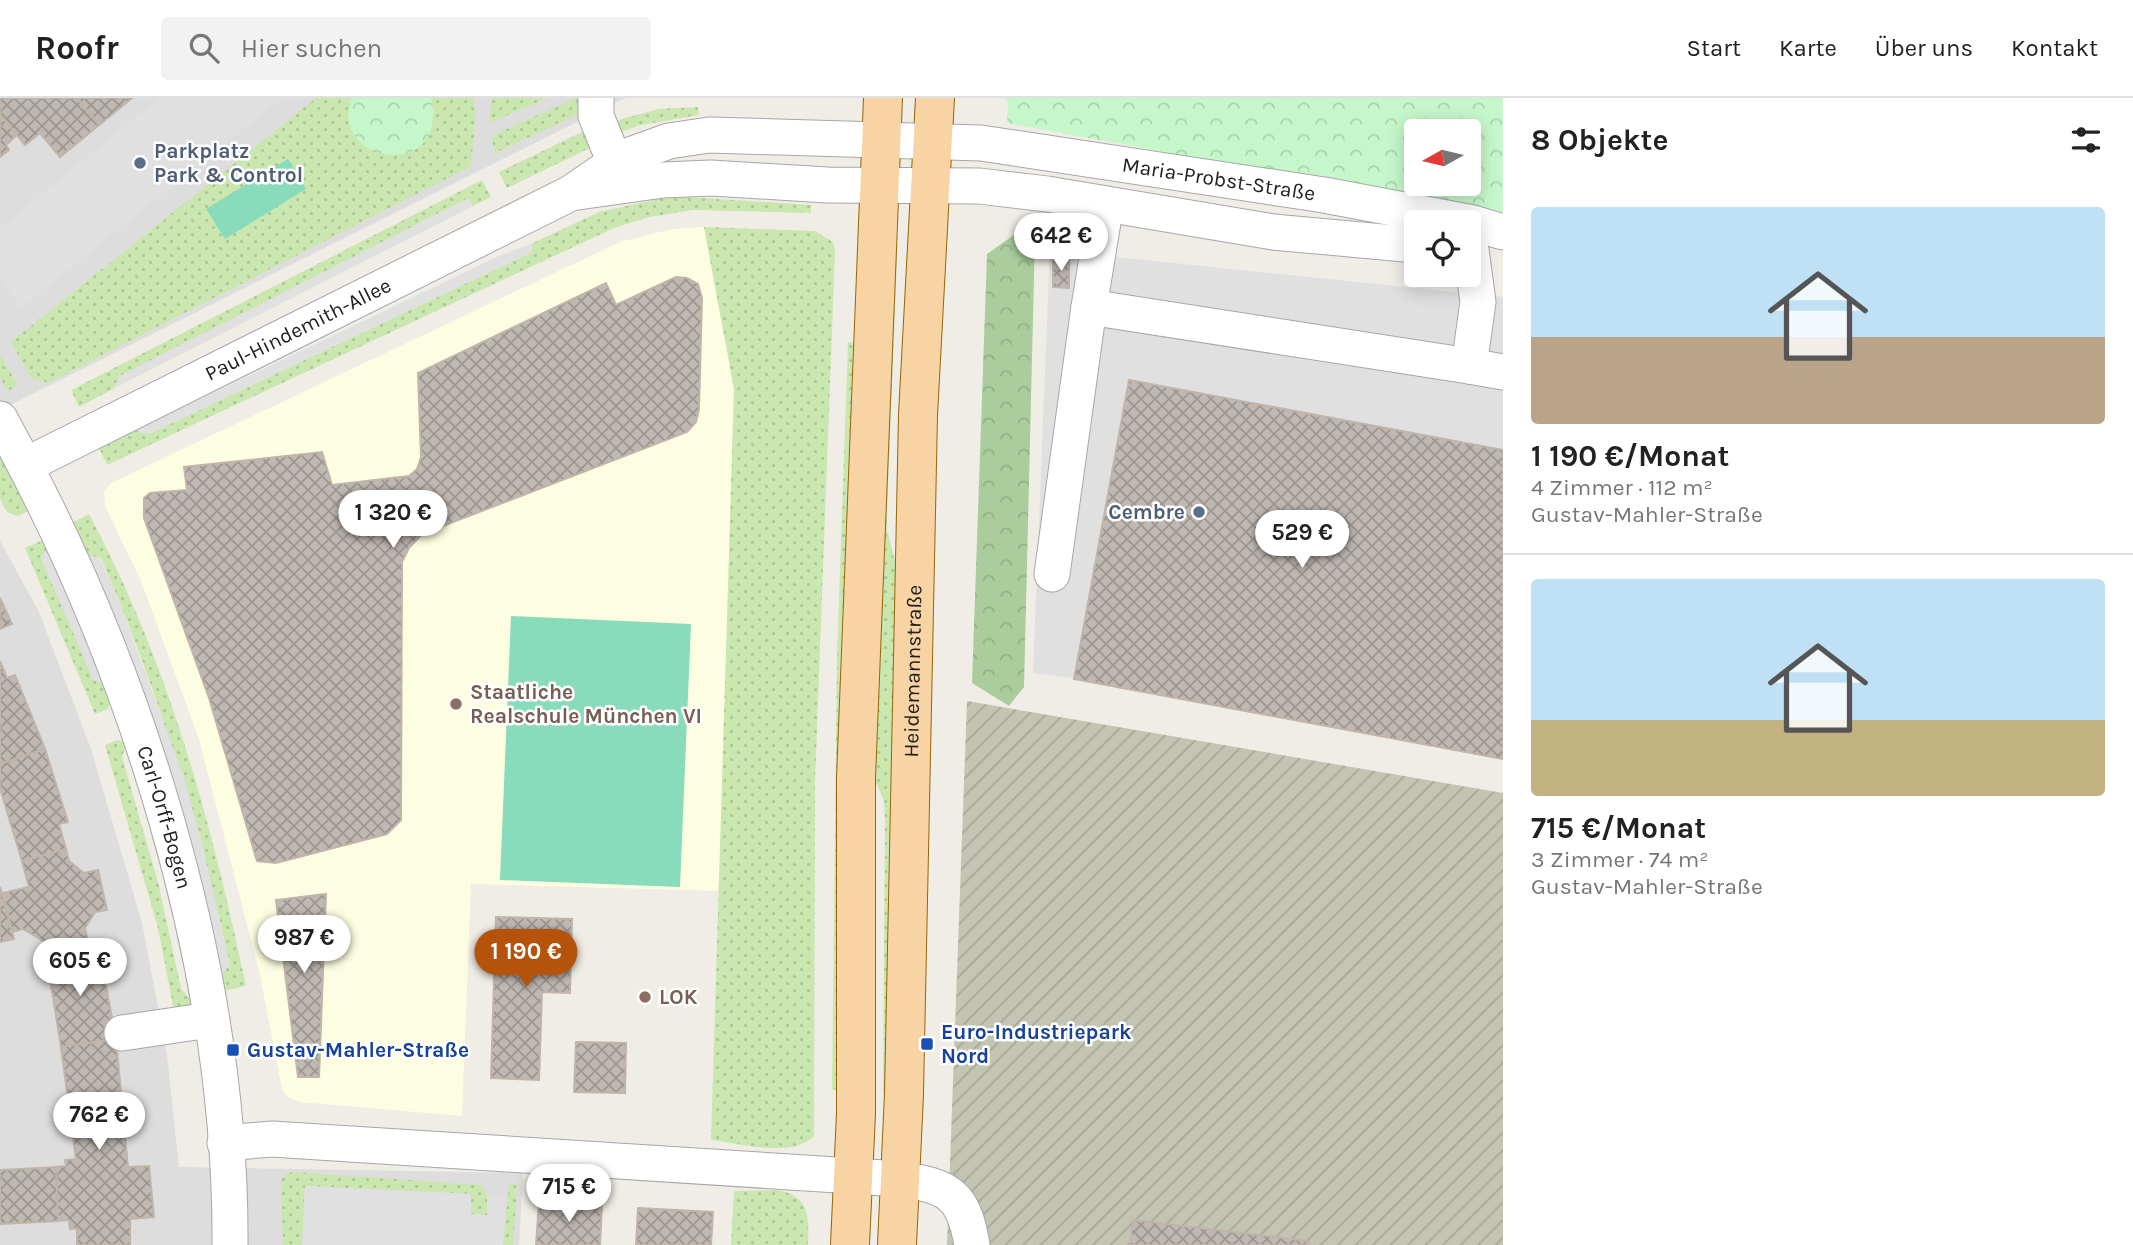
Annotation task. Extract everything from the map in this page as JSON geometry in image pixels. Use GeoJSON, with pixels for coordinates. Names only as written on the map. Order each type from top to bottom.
{"type":"FeatureCollection","features":[{"type":"Feature","properties":{"kind":"main road"},"geometry":{"type":"LineString","coordinates":[[850,1245],[856,1087],[856,778],[883,98]]}},
{"type":"Feature","properties":{"kind":"main road","name":"Heidemannstraße"},"geometry":{"type":"LineString","coordinates":[[897,1245],[918,415],[935,98]]}},
{"type":"Feature","properties":{"kind":"street"},"geometry":{"type":"LineString","coordinates":[[596,98],[596,116],[615,163]]}},
{"type":"Feature","properties":{"kind":"street","name":"Paul-Hindemith-Allee"},"geometry":{"type":"LineString","coordinates":[[26,466],[72,440],[571,193],[615,163],[669,141],[709,135],[933,140]]}},
{"type":"Feature","properties":{"kind":"street","name":"Maria-Probst-Straße"},"geometry":{"type":"LineString","coordinates":[[933,140],[1012,147],[1324,195],[1473,223],[1503,232]]}},
{"type":"Feature","properties":{"kind":"street","name":"Paul-Hindemith-Allee"},"geometry":{"type":"LineString","coordinates":[[571,193],[699,179],[827,185],[880,184]]}},
{"type":"Feature","properties":{"kind":"street","name":"Maria-Probst-Straße"},"geometry":{"type":"LineString","coordinates":[[880,184],[930,183],[1047,194],[1273,232],[1404,244]]}},
{"type":"Feature","properties":{"kind":"street"},"geometry":{"type":"LineString","coordinates":[[1052,574],[1106,204]]}},
{"type":"Feature","properties":{"kind":"street"},"geometry":{"type":"LineString","coordinates":[[1469,366],[1479,287]]}},
{"type":"Feature","properties":{"kind":"street"},"geometry":{"type":"LineString","coordinates":[[1089,307],[1503,372]]}},
{"type":"Feature","properties":{"kind":"street","name":"Carl-Orff-Bogen"},"geometry":{"type":"LineString","coordinates":[[0,419],[26,466],[109,645],[136,719],[194,934],[210,1020],[225,1143],[230,1245]]}},
{"type":"Feature","properties":{"kind":"street"},"geometry":{"type":"LineString","coordinates":[[122,1033],[210,1020]]}},
{"type":"Feature","properties":{"kind":"street"},"geometry":{"type":"LineString","coordinates":[[225,1143],[272,1139],[932,1183],[948,1190],[967,1216],[972,1245]]}},
{"type":"Feature","properties":{"kind":"shaded area"},"geometry":{"type":"Polygon","coordinates":[[[0,98],[625,98],[0,410],[0,98]]]}},
{"type":"Feature","properties":{"kind":"shaded area","name":"Parkplatz Park & Control"},"geometry":{"type":"Polygon","coordinates":[[[159,98],[282,98],[21,308],[0,279],[0,228],[159,98]]]}},
{"type":"Feature","properties":{"kind":"shaded area"},"geometry":{"type":"Polygon","coordinates":[[[468,198],[473,206],[113,389],[120,376],[468,198]]]}},
{"type":"Feature","properties":{"kind":"shaded area","name":"Staatliche Realschule München VI"},"geometry":{"type":"Polygon","coordinates":[[[704,227],[734,389],[721,891],[471,884],[462,1116],[300,1102],[289,1098],[282,1089],[260,975],[199,739],[141,581],[105,506],[104,492],[111,483],[620,242],[672,229],[704,227]]]}},
{"type":"Feature","properties":{"kind":"shaded area"},"geometry":{"type":"Polygon","coordinates":[[[533,243],[530,253],[149,434],[136,430],[499,256],[533,243]]]}},
{"type":"Feature","properties":{"kind":"shaded area"},"geometry":{"type":"Polygon","coordinates":[[[1050,246],[1125,258],[1503,297],[1503,450],[1129,379],[1073,678],[1033,673],[1050,246]]]}},
{"type":"Feature","properties":{"kind":"shaded area"},"geometry":{"type":"Polygon","coordinates":[[[0,541],[39,612],[91,749],[142,923],[167,1055],[179,1167],[523,1173],[519,1245],[0,1245],[0,541]]]}},
{"type":"Feature","properties":{"kind":"shaded area"},"geometry":{"type":"Polygon","coordinates":[[[47,549],[103,682],[93,680],[41,558],[47,549]]]}},
{"type":"Feature","properties":{"kind":"shaded area"},"geometry":{"type":"Polygon","coordinates":[[[88,555],[100,558],[116,593],[184,778],[230,966],[220,974],[192,846],[173,781],[129,652],[88,555]]]}},
{"type":"Feature","properties":{"kind":"shaded area"},"geometry":{"type":"Polygon","coordinates":[[[967,701],[1503,793],[1503,1245],[947,1245],[967,701]]]}},
{"type":"Feature","properties":{"kind":"shaded area"},"geometry":{"type":"Polygon","coordinates":[[[305,1186],[471,1194],[471,1214],[487,1215],[487,1195],[507,1196],[503,1245],[302,1245],[305,1186]]]}},
{"type":"Feature","properties":{"kind":"green space"},"geometry":{"type":"Polygon","coordinates":[[[316,98],[353,98],[350,104],[434,116],[431,98],[473,98],[476,114],[471,166],[48,383],[31,378],[11,342],[316,98]]]}},
{"type":"Feature","properties":{"kind":"green space"},"geometry":{"type":"Polygon","coordinates":[[[353,98],[431,98],[432,126],[423,144],[407,153],[388,155],[370,149],[356,137],[349,120],[353,98]]]}},
{"type":"Feature","properties":{"kind":"green space"},"geometry":{"type":"Polygon","coordinates":[[[492,98],[548,98],[489,123],[492,98]]]}},
{"type":"Feature","properties":{"kind":"green space"},"geometry":{"type":"Polygon","coordinates":[[[575,98],[585,98],[587,110],[495,153],[491,136],[575,98]]]}},
{"type":"Feature","properties":{"kind":"green space"},"geometry":{"type":"Polygon","coordinates":[[[1004,98],[1503,98],[1503,214],[1405,196],[1481,196],[1481,119],[1404,119],[1404,196],[1007,123],[1008,102],[1004,98]]]}},
{"type":"Feature","properties":{"kind":"green space"},"geometry":{"type":"Polygon","coordinates":[[[698,107],[699,115],[641,125],[615,134],[611,122],[659,109],[698,107]]]}},
{"type":"Feature","properties":{"kind":"green space"},"geometry":{"type":"Polygon","coordinates":[[[588,129],[596,145],[507,188],[499,172],[588,129]]]}},
{"type":"Feature","properties":{"kind":"green space"},"geometry":{"type":"Polygon","coordinates":[[[288,159],[306,189],[225,239],[206,209],[288,159]]]}},
{"type":"Feature","properties":{"kind":"green space"},"geometry":{"type":"Polygon","coordinates":[[[482,180],[491,197],[473,206],[469,199],[120,376],[113,389],[79,407],[71,390],[482,180]]]}},
{"type":"Feature","properties":{"kind":"green space"},"geometry":{"type":"Polygon","coordinates":[[[672,196],[811,205],[811,213],[693,210],[649,217],[614,228],[107,465],[99,448],[136,430],[149,434],[530,253],[533,243],[599,212],[672,196]]]}},
{"type":"Feature","properties":{"kind":"green space"},"geometry":{"type":"Polygon","coordinates":[[[704,227],[815,231],[833,242],[835,251],[815,781],[814,1136],[793,1147],[765,1148],[711,1140],[734,389],[704,227]]]}},
{"type":"Feature","properties":{"kind":"green space"},"geometry":{"type":"Polygon","coordinates":[[[1021,230],[1035,236],[1024,687],[1009,706],[972,683],[987,254],[1021,230]]]}},
{"type":"Feature","properties":{"kind":"green space"},"geometry":{"type":"Polygon","coordinates":[[[891,257],[897,257],[887,514],[887,529],[896,565],[892,1094],[883,1094],[885,821],[884,801],[874,778],[891,257]]]}},
{"type":"Feature","properties":{"kind":"green space"},"geometry":{"type":"Polygon","coordinates":[[[848,342],[859,343],[841,1090],[832,1090],[837,656],[848,342]]]}},
{"type":"Feature","properties":{"kind":"green space"},"geometry":{"type":"Polygon","coordinates":[[[0,355],[18,385],[8,391],[0,378],[0,355]]]}},
{"type":"Feature","properties":{"kind":"green space"},"geometry":{"type":"Polygon","coordinates":[[[0,457],[28,511],[18,516],[7,512],[0,499],[0,457]]]}},
{"type":"Feature","properties":{"kind":"green space"},"geometry":{"type":"Polygon","coordinates":[[[89,514],[118,571],[165,686],[202,803],[246,986],[224,991],[220,974],[230,966],[205,861],[176,759],[141,658],[101,558],[88,555],[72,523],[89,514]]]}},
{"type":"Feature","properties":{"kind":"green space"},"geometry":{"type":"Polygon","coordinates":[[[43,540],[47,549],[41,558],[66,615],[103,682],[110,702],[108,709],[95,714],[25,548],[43,540]]]}},
{"type":"Feature","properties":{"kind":"green space"},"geometry":{"type":"Polygon","coordinates":[[[511,616],[691,624],[680,887],[500,880],[511,616]]]}},
{"type":"Feature","properties":{"kind":"green space"},"geometry":{"type":"Polygon","coordinates":[[[117,740],[127,742],[122,757],[158,882],[181,989],[192,1001],[183,1010],[174,1011],[158,928],[105,745],[117,740]]]}},
{"type":"Feature","properties":{"kind":"green space"},"geometry":{"type":"Polygon","coordinates":[[[293,1172],[482,1185],[487,1195],[487,1215],[470,1214],[471,1194],[305,1186],[302,1245],[283,1245],[281,1180],[285,1174],[293,1172]]]}},
{"type":"Feature","properties":{"kind":"green space"},"geometry":{"type":"Polygon","coordinates":[[[509,1184],[517,1185],[513,1245],[503,1245],[509,1184]]]}},
{"type":"Feature","properties":{"kind":"green space"},"geometry":{"type":"Polygon","coordinates":[[[777,1190],[802,1202],[807,1216],[808,1245],[731,1245],[734,1191],[777,1190]]]}},
{"type":"Feature","properties":{"kind":"building"},"geometry":{"type":"Polygon","coordinates":[[[0,98],[77,98],[99,125],[60,157],[40,133],[25,145],[0,114],[0,98]]]}},
{"type":"Feature","properties":{"kind":"building"},"geometry":{"type":"Polygon","coordinates":[[[77,98],[132,98],[99,125],[77,98]]]}},
{"type":"Feature","properties":{"kind":"building"},"geometry":{"type":"Polygon","coordinates":[[[0,114],[17,135],[6,145],[9,150],[0,157],[0,114]]]}},
{"type":"Feature","properties":{"kind":"building"},"geometry":{"type":"Polygon","coordinates":[[[1053,258],[1069,258],[1069,288],[1053,287],[1053,258]]]}},
{"type":"Feature","properties":{"kind":"building"},"geometry":{"type":"Polygon","coordinates":[[[676,277],[687,278],[698,284],[702,298],[699,409],[696,422],[687,432],[422,534],[409,548],[402,562],[401,820],[387,834],[276,863],[257,861],[209,698],[144,518],[144,498],[150,493],[187,490],[184,467],[322,452],[332,485],[409,476],[417,469],[421,457],[418,373],[606,283],[616,305],[676,277]]]}},
{"type":"Feature","properties":{"kind":"building"},"geometry":{"type":"Polygon","coordinates":[[[1129,380],[1503,450],[1503,759],[1074,679],[1129,380]]]}},
{"type":"Feature","properties":{"kind":"building"},"geometry":{"type":"Polygon","coordinates":[[[0,598],[12,624],[0,629],[0,598]]]}},
{"type":"Feature","properties":{"kind":"building"},"geometry":{"type":"Polygon","coordinates":[[[0,661],[7,678],[15,675],[45,749],[0,764],[0,661]]]}},
{"type":"Feature","properties":{"kind":"building"},"geometry":{"type":"Polygon","coordinates":[[[45,749],[68,822],[59,824],[66,849],[22,861],[0,788],[0,764],[45,749]]]}},
{"type":"Feature","properties":{"kind":"building"},"geometry":{"type":"Polygon","coordinates":[[[66,849],[69,861],[84,873],[98,870],[107,910],[95,912],[85,928],[89,946],[46,954],[43,941],[23,929],[12,932],[3,893],[29,887],[22,861],[66,849]]]}},
{"type":"Feature","properties":{"kind":"building"},"geometry":{"type":"Polygon","coordinates":[[[0,887],[14,939],[0,942],[0,887]]]}},
{"type":"Feature","properties":{"kind":"building"},"geometry":{"type":"Polygon","coordinates":[[[326,894],[319,1077],[298,1077],[276,900],[326,894]]]}},
{"type":"Feature","properties":{"kind":"building"},"geometry":{"type":"Polygon","coordinates":[[[496,917],[572,919],[570,993],[542,992],[539,1080],[491,1078],[496,917]]]}},
{"type":"Feature","properties":{"kind":"building"},"geometry":{"type":"Polygon","coordinates":[[[89,946],[92,965],[102,965],[116,1039],[61,1047],[46,954],[89,946]]]}},
{"type":"Feature","properties":{"kind":"building"},"geometry":{"type":"Polygon","coordinates":[[[116,1039],[128,1167],[149,1166],[154,1217],[130,1219],[130,1245],[77,1245],[77,1228],[70,1229],[69,1220],[58,1221],[56,1167],[66,1166],[65,1160],[76,1159],[61,1047],[116,1039]]]}},
{"type":"Feature","properties":{"kind":"building"},"geometry":{"type":"Polygon","coordinates":[[[576,1042],[626,1043],[625,1093],[574,1092],[576,1042]]]}},
{"type":"Feature","properties":{"kind":"building"},"geometry":{"type":"Polygon","coordinates":[[[56,1167],[58,1221],[0,1224],[0,1170],[56,1167]]]}},
{"type":"Feature","properties":{"kind":"building"},"geometry":{"type":"Polygon","coordinates":[[[539,1201],[602,1204],[600,1245],[536,1245],[539,1201]]]}},
{"type":"Feature","properties":{"kind":"building"},"geometry":{"type":"Polygon","coordinates":[[[638,1208],[713,1212],[711,1245],[636,1245],[638,1208]]]}},
{"type":"Feature","properties":{"kind":"building"},"geometry":{"type":"Polygon","coordinates":[[[1133,1220],[1309,1241],[1309,1245],[1130,1245],[1133,1220]]]}},
{"type":"Feature","properties":{"kind":"place","name":"Parkplatz Park & Control"},"geometry":{"type":"Point","coordinates":[140,163]}},
{"type":"Feature","properties":{"kind":"place","name":"Cembre"},"geometry":{"type":"Point","coordinates":[1199,512]}},
{"type":"Feature","properties":{"kind":"place","name":"Staatliche Realschule München VI"},"geometry":{"type":"Point","coordinates":[456,704]}},
{"type":"Feature","properties":{"kind":"place","name":"LOK"},"geometry":{"type":"Point","coordinates":[645,997]}},
{"type":"Feature","properties":{"kind":"place","name":"Euro-Industriepark Nord"},"geometry":{"type":"Point","coordinates":[927,1044]}},
{"type":"Feature","properties":{"kind":"place","name":"Gustav-Mahler-Straße"},"geometry":{"type":"Point","coordinates":[233,1050]}}]}
